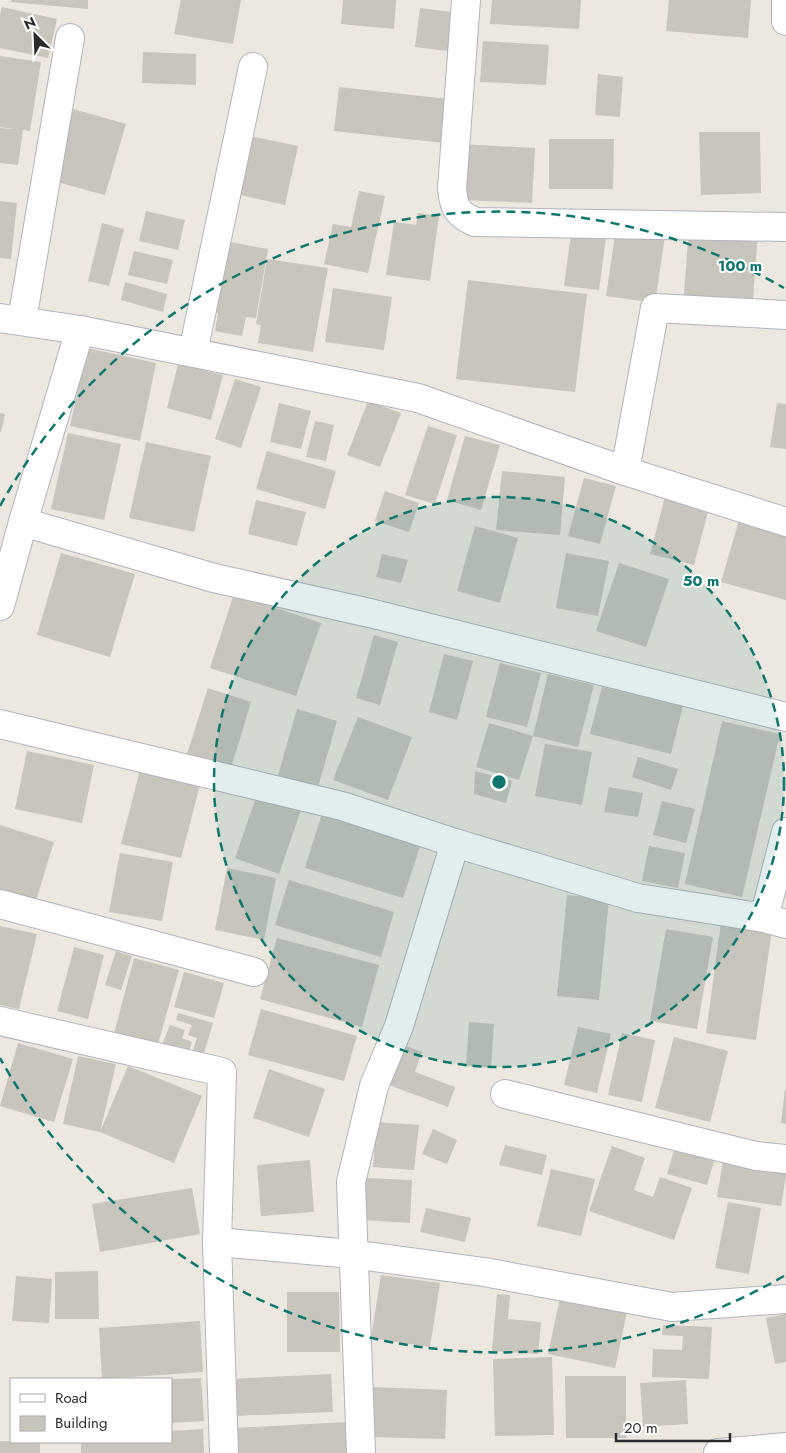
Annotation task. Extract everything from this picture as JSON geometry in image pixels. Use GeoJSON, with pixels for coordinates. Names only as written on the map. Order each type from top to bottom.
{"type":"FeatureCollection","features":[{"type":"Feature","properties":{"kind":"street"},"geometry":{"type":"LineString","coordinates":[[466,0],[452,189],[454,204],[463,216],[475,222],[786,227]]}},
{"type":"Feature","properties":{"kind":"street"},"geometry":{"type":"LineString","coordinates":[[70,38],[11,319],[80,330],[418,398],[625,471],[786,522]]}},
{"type":"Feature","properties":{"kind":"street"},"geometry":{"type":"LineString","coordinates":[[193,352],[253,67]]}},
{"type":"Feature","properties":{"kind":"street"},"geometry":{"type":"LineString","coordinates":[[625,471],[655,308],[786,315]]}},
{"type":"Feature","properties":{"kind":"street"},"geometry":{"type":"LineString","coordinates":[[0,606],[80,330]]}},
{"type":"Feature","properties":{"kind":"street"},"geometry":{"type":"LineString","coordinates":[[23,522],[214,578],[374,614],[786,717]]}},
{"type":"Feature","properties":{"kind":"street"},"geometry":{"type":"LineString","coordinates":[[0,724],[342,806],[455,843],[638,898],[775,921],[786,832]]}},
{"type":"Feature","properties":{"kind":"street"},"geometry":{"type":"LineString","coordinates":[[361,1453],[352,1254],[351,1182],[374,1086],[399,1026],[455,843]]}},
{"type":"Feature","properties":{"kind":"street"},"geometry":{"type":"LineString","coordinates":[[0,904],[254,972]]}},
{"type":"Feature","properties":{"kind":"street"},"geometry":{"type":"LineString","coordinates":[[0,1021],[222,1072],[217,1242],[224,1453]]}},
{"type":"Feature","properties":{"kind":"street"},"geometry":{"type":"LineString","coordinates":[[505,1094],[756,1156],[786,1159]]}},
{"type":"Feature","properties":{"kind":"street"},"geometry":{"type":"LineString","coordinates":[[217,1242],[352,1254],[484,1272],[672,1307],[786,1298]]}},
{"type":"Feature","properties":{"kind":"street"},"geometry":{"type":"LineString","coordinates":[[718,1453],[785,1449]]}},
{"type":"Feature","properties":{"kind":"building"},"geometry":{"type":"Polygon","coordinates":[[[12,0],[88,0],[88,9],[11,2],[12,0]]]}},
{"type":"Feature","properties":{"kind":"building"},"geometry":{"type":"Polygon","coordinates":[[[181,0],[241,0],[233,44],[174,34],[181,0]]]}},
{"type":"Feature","properties":{"kind":"building"},"geometry":{"type":"Polygon","coordinates":[[[343,0],[396,0],[394,29],[341,24],[343,0]]]}},
{"type":"Feature","properties":{"kind":"building"},"geometry":{"type":"Polygon","coordinates":[[[492,0],[581,0],[579,29],[490,24],[492,0]]]}},
{"type":"Feature","properties":{"kind":"building"},"geometry":{"type":"Polygon","coordinates":[[[669,0],[751,0],[748,38],[666,31],[669,0]]]}},
{"type":"Feature","properties":{"kind":"building"},"geometry":{"type":"Polygon","coordinates":[[[2,7],[57,19],[48,58],[0,48],[0,15],[2,7]]]}},
{"type":"Feature","properties":{"kind":"building"},"geometry":{"type":"Polygon","coordinates":[[[420,8],[460,13],[455,52],[415,47],[420,8]]]}},
{"type":"Feature","properties":{"kind":"building"},"geometry":{"type":"Polygon","coordinates":[[[483,41],[549,45],[546,85],[480,82],[483,41]]]}},
{"type":"Feature","properties":{"kind":"building"},"geometry":{"type":"Polygon","coordinates":[[[143,52],[196,54],[196,85],[142,83],[143,52]]]}},
{"type":"Feature","properties":{"kind":"building"},"geometry":{"type":"Polygon","coordinates":[[[0,56],[41,62],[30,131],[23,130],[18,165],[0,163],[0,128],[16,129],[0,127],[0,56]]]}},
{"type":"Feature","properties":{"kind":"building"},"geometry":{"type":"Polygon","coordinates":[[[598,74],[623,77],[620,117],[595,115],[598,74]]]}},
{"type":"Feature","properties":{"kind":"building"},"geometry":{"type":"Polygon","coordinates":[[[339,87],[457,100],[453,144],[334,131],[339,87]]]}},
{"type":"Feature","properties":{"kind":"building"},"geometry":{"type":"Polygon","coordinates":[[[73,109],[126,124],[105,195],[53,181],[73,109]]]}},
{"type":"Feature","properties":{"kind":"building"},"geometry":{"type":"Polygon","coordinates":[[[699,132],[760,132],[761,193],[701,195],[699,132]]]}},
{"type":"Feature","properties":{"kind":"building"},"geometry":{"type":"Polygon","coordinates":[[[245,135],[298,146],[285,205],[232,193],[245,135]]]}},
{"type":"Feature","properties":{"kind":"building"},"geometry":{"type":"Polygon","coordinates":[[[549,139],[614,139],[613,189],[549,189],[549,139]]]}},
{"type":"Feature","properties":{"kind":"building"},"geometry":{"type":"Polygon","coordinates":[[[461,144],[535,148],[532,203],[459,200],[461,144]]]}},
{"type":"Feature","properties":{"kind":"building"},"geometry":{"type":"Polygon","coordinates":[[[359,191],[385,196],[368,273],[324,264],[333,224],[351,227],[359,191]]]}},
{"type":"Feature","properties":{"kind":"building"},"geometry":{"type":"Polygon","coordinates":[[[0,201],[17,203],[11,259],[0,258],[0,201]]]}},
{"type":"Feature","properties":{"kind":"building"},"geometry":{"type":"Polygon","coordinates":[[[146,211],[185,220],[178,250],[139,241],[146,211]]]}},
{"type":"Feature","properties":{"kind":"building"},"geometry":{"type":"Polygon","coordinates":[[[418,213],[439,216],[430,281],[386,275],[394,222],[416,225],[418,213]]]}},
{"type":"Feature","properties":{"kind":"building"},"geometry":{"type":"Polygon","coordinates":[[[102,223],[124,229],[109,286],[88,281],[102,223]]]}},
{"type":"Feature","properties":{"kind":"building"},"geometry":{"type":"Polygon","coordinates":[[[572,226],[607,230],[599,290],[564,286],[572,226]]]}},
{"type":"Feature","properties":{"kind":"building"},"geometry":{"type":"Polygon","coordinates":[[[689,227],[758,233],[752,312],[683,307],[689,227]]]}},
{"type":"Feature","properties":{"kind":"building"},"geometry":{"type":"Polygon","coordinates":[[[616,229],[665,236],[655,303],[606,296],[616,229]]]}},
{"type":"Feature","properties":{"kind":"building"},"geometry":{"type":"Polygon","coordinates":[[[224,241],[268,249],[256,318],[246,317],[242,336],[215,331],[218,313],[212,311],[224,241]]]}},
{"type":"Feature","properties":{"kind":"building"},"geometry":{"type":"Polygon","coordinates":[[[134,251],[173,260],[167,284],[128,275],[134,251]]]}},
{"type":"Feature","properties":{"kind":"building"},"geometry":{"type":"Polygon","coordinates":[[[267,259],[328,268],[313,352],[258,343],[261,325],[256,324],[267,259]]]}},
{"type":"Feature","properties":{"kind":"building"},"geometry":{"type":"Polygon","coordinates":[[[468,280],[587,294],[575,392],[456,379],[468,280]]]}},
{"type":"Feature","properties":{"kind":"building"},"geometry":{"type":"Polygon","coordinates":[[[125,282],[167,294],[163,312],[121,300],[125,282]]]}},
{"type":"Feature","properties":{"kind":"building"},"geometry":{"type":"Polygon","coordinates":[[[333,288],[392,297],[384,350],[325,342],[333,288]]]}},
{"type":"Feature","properties":{"kind":"building"},"geometry":{"type":"Polygon","coordinates":[[[87,348],[156,363],[140,441],[70,426],[87,348]]]}},
{"type":"Feature","properties":{"kind":"building"},"geometry":{"type":"Polygon","coordinates":[[[178,364],[223,375],[211,420],[167,408],[178,364]]]}},
{"type":"Feature","properties":{"kind":"building"},"geometry":{"type":"Polygon","coordinates":[[[235,379],[261,387],[241,448],[215,439],[235,379]]]}},
{"type":"Feature","properties":{"kind":"building"},"geometry":{"type":"Polygon","coordinates":[[[368,401],[401,413],[380,467],[347,455],[368,401]]]}},
{"type":"Feature","properties":{"kind":"building"},"geometry":{"type":"Polygon","coordinates":[[[279,403],[311,411],[301,449],[270,442],[279,403]]]}},
{"type":"Feature","properties":{"kind":"building"},"geometry":{"type":"Polygon","coordinates":[[[777,403],[786,404],[786,449],[770,447],[777,403]]]}},
{"type":"Feature","properties":{"kind":"building"},"geometry":{"type":"Polygon","coordinates":[[[0,413],[5,414],[1,432],[0,432],[0,413]]]}},
{"type":"Feature","properties":{"kind":"building"},"geometry":{"type":"Polygon","coordinates":[[[315,421],[334,425],[326,461],[306,457],[315,421]]]}},
{"type":"Feature","properties":{"kind":"building"},"geometry":{"type":"Polygon","coordinates":[[[428,426],[457,435],[435,504],[405,495],[428,426]]]}},
{"type":"Feature","properties":{"kind":"building"},"geometry":{"type":"Polygon","coordinates":[[[68,433],[121,444],[104,520],[51,509],[68,433]]]}},
{"type":"Feature","properties":{"kind":"building"},"geometry":{"type":"Polygon","coordinates":[[[465,436],[500,445],[481,510],[447,500],[465,436]]]}},
{"type":"Feature","properties":{"kind":"building"},"geometry":{"type":"Polygon","coordinates":[[[146,442],[211,456],[194,532],[129,518],[146,442]]]}},
{"type":"Feature","properties":{"kind":"building"},"geometry":{"type":"Polygon","coordinates":[[[267,451],[336,471],[325,509],[256,489],[267,451]]]}},
{"type":"Feature","properties":{"kind":"building"},"geometry":{"type":"Polygon","coordinates":[[[502,471],[565,477],[560,535],[496,530],[502,471]]]}},
{"type":"Feature","properties":{"kind":"building"},"geometry":{"type":"Polygon","coordinates":[[[584,478],[616,486],[600,544],[568,536],[584,478]]]}},
{"type":"Feature","properties":{"kind":"building"},"geometry":{"type":"Polygon","coordinates":[[[385,491],[419,503],[409,532],[375,521],[385,491]]]}},
{"type":"Feature","properties":{"kind":"building"},"geometry":{"type":"Polygon","coordinates":[[[665,497],[709,508],[694,565],[650,554],[665,497]]]}},
{"type":"Feature","properties":{"kind":"building"},"geometry":{"type":"Polygon","coordinates":[[[256,500],[306,512],[297,546],[248,534],[256,500]]]}},
{"type":"Feature","properties":{"kind":"building"},"geometry":{"type":"Polygon","coordinates":[[[739,520],[786,533],[786,600],[721,582],[739,520]]]}},
{"type":"Feature","properties":{"kind":"building"},"geometry":{"type":"Polygon","coordinates":[[[475,526],[518,538],[500,603],[457,591],[475,526]]]}},
{"type":"Feature","properties":{"kind":"building"},"geometry":{"type":"Polygon","coordinates":[[[61,553],[135,574],[110,657],[37,635],[61,553]]]}},
{"type":"Feature","properties":{"kind":"building"},"geometry":{"type":"Polygon","coordinates":[[[566,553],[609,561],[598,616],[556,608],[566,553]]]}},
{"type":"Feature","properties":{"kind":"building"},"geometry":{"type":"Polygon","coordinates":[[[382,554],[408,560],[401,583],[376,577],[382,554]]]}},
{"type":"Feature","properties":{"kind":"building"},"geometry":{"type":"Polygon","coordinates":[[[619,563],[669,579],[646,647],[596,631],[619,563]]]}},
{"type":"Feature","properties":{"kind":"building"},"geometry":{"type":"Polygon","coordinates":[[[234,594],[321,623],[296,696],[210,668],[234,594]]]}},
{"type":"Feature","properties":{"kind":"building"},"geometry":{"type":"Polygon","coordinates":[[[374,635],[398,642],[380,705],[356,698],[374,635]]]}},
{"type":"Feature","properties":{"kind":"building"},"geometry":{"type":"Polygon","coordinates":[[[444,654],[473,661],[457,720],[429,712],[444,654]]]}},
{"type":"Feature","properties":{"kind":"building"},"geometry":{"type":"Polygon","coordinates":[[[500,663],[541,673],[527,727],[486,717],[500,663]]]}},
{"type":"Feature","properties":{"kind":"building"},"geometry":{"type":"Polygon","coordinates":[[[548,674],[594,685],[578,747],[533,736],[548,674]]]}},
{"type":"Feature","properties":{"kind":"building"},"geometry":{"type":"Polygon","coordinates":[[[602,687],[683,706],[671,754],[590,734],[602,687]]]}},
{"type":"Feature","properties":{"kind":"building"},"geometry":{"type":"Polygon","coordinates":[[[208,688],[251,702],[231,768],[187,754],[208,688]]]}},
{"type":"Feature","properties":{"kind":"building"},"geometry":{"type":"Polygon","coordinates":[[[297,709],[337,721],[317,791],[277,779],[297,709]]]}},
{"type":"Feature","properties":{"kind":"building"},"geometry":{"type":"Polygon","coordinates":[[[358,717],[412,737],[388,800],[333,780],[358,717]]]}},
{"type":"Feature","properties":{"kind":"building"},"geometry":{"type":"Polygon","coordinates":[[[722,721],[780,734],[742,897],[685,884],[722,721]]]}},
{"type":"Feature","properties":{"kind":"building"},"geometry":{"type":"Polygon","coordinates":[[[489,723],[533,736],[519,780],[476,767],[489,723]]]}},
{"type":"Feature","properties":{"kind":"building"},"geometry":{"type":"Polygon","coordinates":[[[545,744],[592,752],[582,805],[535,796],[545,744]]]}},
{"type":"Feature","properties":{"kind":"building"},"geometry":{"type":"Polygon","coordinates":[[[27,751],[94,765],[82,823],[15,809],[27,751]]]}},
{"type":"Feature","properties":{"kind":"building"},"geometry":{"type":"Polygon","coordinates":[[[638,757],[678,769],[671,790],[632,777],[638,757]]]}},
{"type":"Feature","properties":{"kind":"building"},"geometry":{"type":"Polygon","coordinates":[[[140,770],[200,785],[181,858],[121,844],[140,770]]]}},
{"type":"Feature","properties":{"kind":"building"},"geometry":{"type":"Polygon","coordinates":[[[475,771],[512,781],[506,803],[474,794],[475,771]]]}},
{"type":"Feature","properties":{"kind":"building"},"geometry":{"type":"Polygon","coordinates":[[[609,787],[643,793],[638,817],[604,812],[609,787]]]}},
{"type":"Feature","properties":{"kind":"building"},"geometry":{"type":"Polygon","coordinates":[[[258,792],[302,807],[279,874],[235,858],[258,792]]]}},
{"type":"Feature","properties":{"kind":"building"},"geometry":{"type":"Polygon","coordinates":[[[662,801],[695,809],[686,843],[653,835],[662,801]]]}},
{"type":"Feature","properties":{"kind":"building"},"geometry":{"type":"Polygon","coordinates":[[[324,807],[423,837],[403,898],[305,868],[324,807]]]}},
{"type":"Feature","properties":{"kind":"building"},"geometry":{"type":"Polygon","coordinates":[[[0,825],[54,842],[34,907],[0,896],[0,825]]]}},
{"type":"Feature","properties":{"kind":"building"},"geometry":{"type":"Polygon","coordinates":[[[649,846],[685,853],[678,888],[642,881],[649,846]]]}},
{"type":"Feature","properties":{"kind":"building"},"geometry":{"type":"Polygon","coordinates":[[[120,853],[173,862],[162,921],[109,912],[120,853]]]}},
{"type":"Feature","properties":{"kind":"building"},"geometry":{"type":"Polygon","coordinates":[[[227,868],[276,878],[264,940],[215,930],[227,868]]]}},
{"type":"Feature","properties":{"kind":"building"},"geometry":{"type":"Polygon","coordinates":[[[289,880],[394,912],[381,957],[275,925],[289,880]]]}},
{"type":"Feature","properties":{"kind":"building"},"geometry":{"type":"Polygon","coordinates":[[[567,895],[609,899],[599,1000],[557,996],[567,895]]]}},
{"type":"Feature","properties":{"kind":"building"},"geometry":{"type":"Polygon","coordinates":[[[722,915],[773,923],[756,1040],[706,1033],[722,915]]]}},
{"type":"Feature","properties":{"kind":"building"},"geometry":{"type":"Polygon","coordinates":[[[0,926],[37,934],[19,1009],[0,1005],[0,926]]]}},
{"type":"Feature","properties":{"kind":"building"},"geometry":{"type":"Polygon","coordinates":[[[666,929],[713,937],[697,1029],[650,1021],[666,929]]]}},
{"type":"Feature","properties":{"kind":"building"},"geometry":{"type":"Polygon","coordinates":[[[277,938],[379,965],[362,1027],[260,999],[277,938]]]}},
{"type":"Feature","properties":{"kind":"building"},"geometry":{"type":"Polygon","coordinates":[[[74,947],[104,955],[88,1019],[57,1011],[74,947]]]}},
{"type":"Feature","properties":{"kind":"building"},"geometry":{"type":"Polygon","coordinates":[[[116,951],[132,956],[121,990],[105,985],[116,951]]]}},
{"type":"Feature","properties":{"kind":"building"},"geometry":{"type":"Polygon","coordinates":[[[134,958],[179,970],[158,1044],[114,1033],[134,958]]]}},
{"type":"Feature","properties":{"kind":"building"},"geometry":{"type":"Polygon","coordinates":[[[184,972],[224,983],[214,1018],[174,1007],[184,972]]]}},
{"type":"Feature","properties":{"kind":"building"},"geometry":{"type":"Polygon","coordinates":[[[261,1009],[357,1036],[344,1081],[248,1055],[261,1009]]]}},
{"type":"Feature","properties":{"kind":"building"},"geometry":{"type":"Polygon","coordinates":[[[178,1013],[213,1023],[203,1056],[192,1053],[197,1038],[188,1035],[192,1025],[176,1020],[178,1013]]]}},
{"type":"Feature","properties":{"kind":"building"},"geometry":{"type":"Polygon","coordinates":[[[469,1022],[494,1024],[491,1068],[466,1066],[469,1022]]]}},
{"type":"Feature","properties":{"kind":"building"},"geometry":{"type":"Polygon","coordinates":[[[170,1025],[185,1030],[182,1038],[192,1042],[188,1055],[162,1045],[170,1025]]]}},
{"type":"Feature","properties":{"kind":"building"},"geometry":{"type":"Polygon","coordinates":[[[578,1027],[611,1034],[597,1093],[564,1085],[578,1027]]]}},
{"type":"Feature","properties":{"kind":"building"},"geometry":{"type":"Polygon","coordinates":[[[622,1033],[655,1040],[642,1102],[608,1095],[622,1033]]]}},
{"type":"Feature","properties":{"kind":"building"},"geometry":{"type":"Polygon","coordinates":[[[674,1037],[728,1051],[710,1122],[655,1108],[674,1037]]]}},
{"type":"Feature","properties":{"kind":"building"},"geometry":{"type":"Polygon","coordinates":[[[393,1041],[422,1052],[415,1072],[455,1087],[448,1107],[378,1081],[393,1041]]]}},
{"type":"Feature","properties":{"kind":"building"},"geometry":{"type":"Polygon","coordinates":[[[18,1043],[73,1059],[54,1122],[0,1106],[18,1043]]]}},
{"type":"Feature","properties":{"kind":"building"},"geometry":{"type":"Polygon","coordinates":[[[78,1056],[116,1064],[100,1132],[63,1124],[78,1056]]]}},
{"type":"Feature","properties":{"kind":"building"},"geometry":{"type":"Polygon","coordinates":[[[128,1066],[202,1096],[174,1163],[100,1132],[128,1066]]]}},
{"type":"Feature","properties":{"kind":"building"},"geometry":{"type":"Polygon","coordinates":[[[269,1069],[325,1089],[309,1137],[253,1118],[269,1069]]]}},
{"type":"Feature","properties":{"kind":"building"},"geometry":{"type":"Polygon","coordinates":[[[786,1089],[786,1124],[781,1123],[786,1089]]]}},
{"type":"Feature","properties":{"kind":"building"},"geometry":{"type":"Polygon","coordinates":[[[377,1122],[419,1125],[414,1170],[373,1167],[377,1122]]]}},
{"type":"Feature","properties":{"kind":"building"},"geometry":{"type":"Polygon","coordinates":[[[433,1129],[457,1140],[447,1164],[422,1154],[433,1129]]]}},
{"type":"Feature","properties":{"kind":"building"},"geometry":{"type":"Polygon","coordinates":[[[677,1140],[717,1151],[707,1185],[667,1174],[677,1140]]]}},
{"type":"Feature","properties":{"kind":"building"},"geometry":{"type":"Polygon","coordinates":[[[505,1145],[547,1155],[542,1175],[499,1165],[505,1145]]]}},
{"type":"Feature","properties":{"kind":"building"},"geometry":{"type":"Polygon","coordinates":[[[612,1146],[645,1158],[634,1190],[653,1197],[660,1177],[692,1188],[674,1240],[589,1211],[612,1146]]]}},
{"type":"Feature","properties":{"kind":"building"},"geometry":{"type":"Polygon","coordinates":[[[724,1155],[786,1164],[781,1206],[717,1197],[724,1155]]]}},
{"type":"Feature","properties":{"kind":"building"},"geometry":{"type":"Polygon","coordinates":[[[310,1160],[314,1212],[261,1216],[257,1165],[310,1160]]]}},
{"type":"Feature","properties":{"kind":"building"},"geometry":{"type":"Polygon","coordinates":[[[551,1169],[595,1179],[581,1236],[537,1226],[551,1169]]]}},
{"type":"Feature","properties":{"kind":"building"},"geometry":{"type":"Polygon","coordinates":[[[366,1178],[412,1180],[410,1223],[363,1220],[366,1178]]]}},
{"type":"Feature","properties":{"kind":"building"},"geometry":{"type":"Polygon","coordinates":[[[192,1188],[200,1234],[100,1252],[92,1204],[192,1188]]]}},
{"type":"Feature","properties":{"kind":"building"},"geometry":{"type":"Polygon","coordinates":[[[728,1202],[761,1208],[749,1274],[715,1268],[728,1202]]]}},
{"type":"Feature","properties":{"kind":"building"},"geometry":{"type":"Polygon","coordinates":[[[426,1208],[471,1218],[465,1242],[420,1232],[426,1208]]]}},
{"type":"Feature","properties":{"kind":"building"},"geometry":{"type":"Polygon","coordinates":[[[98,1271],[99,1319],[55,1319],[55,1272],[98,1271]]]}},
{"type":"Feature","properties":{"kind":"building"},"geometry":{"type":"Polygon","coordinates":[[[381,1275],[440,1283],[430,1347],[371,1338],[381,1275]]]}},
{"type":"Feature","properties":{"kind":"building"},"geometry":{"type":"Polygon","coordinates":[[[16,1276],[52,1279],[49,1323],[12,1321],[16,1276]]]}},
{"type":"Feature","properties":{"kind":"building"},"geometry":{"type":"Polygon","coordinates":[[[287,1292],[339,1292],[340,1352],[287,1352],[287,1292]]]}},
{"type":"Feature","properties":{"kind":"building"},"geometry":{"type":"Polygon","coordinates":[[[497,1294],[510,1295],[508,1319],[541,1322],[538,1354],[492,1351],[497,1294]]]}},
{"type":"Feature","properties":{"kind":"building"},"geometry":{"type":"Polygon","coordinates":[[[560,1298],[627,1312],[615,1368],[548,1354],[560,1298]]]}},
{"type":"Feature","properties":{"kind":"building"},"geometry":{"type":"Polygon","coordinates":[[[786,1314],[786,1362],[775,1364],[766,1318],[786,1314]]]}},
{"type":"Feature","properties":{"kind":"building"},"geometry":{"type":"Polygon","coordinates":[[[200,1321],[203,1372],[102,1378],[99,1328],[200,1321]]]}},
{"type":"Feature","properties":{"kind":"building"},"geometry":{"type":"Polygon","coordinates":[[[663,1325],[712,1327],[709,1379],[652,1377],[653,1349],[682,1350],[683,1336],[662,1335],[663,1325]]]}},
{"type":"Feature","properties":{"kind":"building"},"geometry":{"type":"Polygon","coordinates":[[[552,1357],[554,1435],[495,1436],[493,1359],[552,1357]]]}},
{"type":"Feature","properties":{"kind":"building"},"geometry":{"type":"Polygon","coordinates":[[[331,1374],[333,1412],[232,1416],[230,1379],[331,1374]]]}},
{"type":"Feature","properties":{"kind":"building"},"geometry":{"type":"Polygon","coordinates":[[[565,1376],[626,1376],[626,1438],[566,1438],[565,1376]]]}},
{"type":"Feature","properties":{"kind":"building"},"geometry":{"type":"Polygon","coordinates":[[[201,1378],[204,1421],[172,1423],[172,1379],[201,1378]]]}},
{"type":"Feature","properties":{"kind":"building"},"geometry":{"type":"Polygon","coordinates":[[[686,1380],[688,1424],[643,1427],[640,1383],[686,1380]]]}},
{"type":"Feature","properties":{"kind":"building"},"geometry":{"type":"Polygon","coordinates":[[[373,1387],[447,1390],[445,1439],[371,1437],[373,1387]]]}},
{"type":"Feature","properties":{"kind":"building"},"geometry":{"type":"Polygon","coordinates":[[[347,1422],[349,1453],[234,1453],[233,1428],[347,1422]]]}},
{"type":"Feature","properties":{"kind":"building"},"geometry":{"type":"Polygon","coordinates":[[[203,1429],[204,1453],[81,1453],[81,1443],[172,1443],[172,1431],[203,1429]]]}},
{"type":"Feature","properties":{"kind":"building"},"geometry":{"type":"Polygon","coordinates":[[[0,1441],[40,1443],[40,1453],[0,1453],[0,1441]]]}}]}
